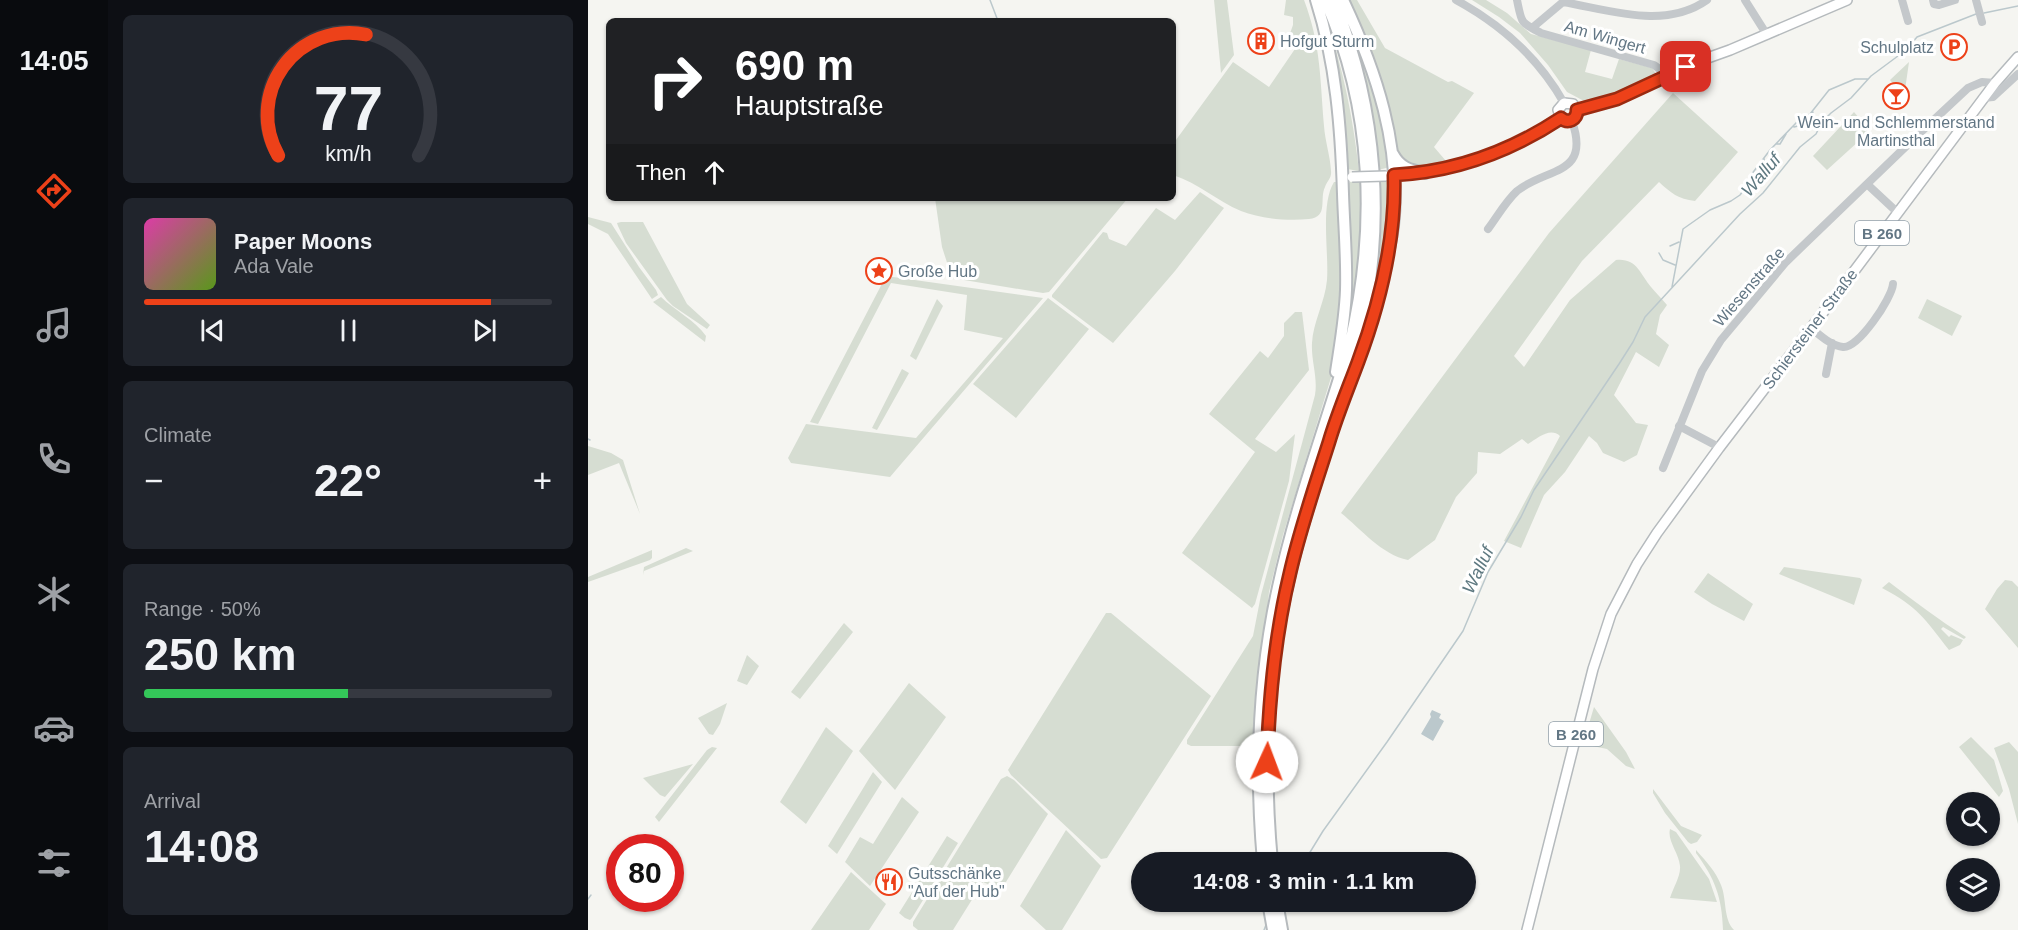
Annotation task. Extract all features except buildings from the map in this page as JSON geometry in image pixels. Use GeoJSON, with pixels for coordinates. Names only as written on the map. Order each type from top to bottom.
{"type":"FeatureCollection","features":[{"type":"Feature","properties":{"kind":"highway"},"geometry":{"type":"LineString","coordinates":[[1316,0],[1327,37],[1333,70],[1347,178],[1344,315],[1323,431]]}},
{"type":"Feature","properties":{"kind":"highway"},"geometry":{"type":"LineString","coordinates":[[1271,852],[1264,736],[1265,666],[1286,552],[1350,343],[1357,313],[1363,282],[1368,221],[1365,159],[1356,98],[1343,48],[1325,0]]}},
{"type":"Feature","properties":{"kind":"highway"},"geometry":{"type":"LineString","coordinates":[[1262,852],[1259,797],[1264,736],[1289,575],[1358,343],[1371,281],[1375,239],[1376,186],[1364,92],[1334,0]]}},
{"type":"Feature","properties":{"kind":"highway"},"geometry":{"type":"LineString","coordinates":[[1343,0],[1377,86],[1395,158],[1401,165],[1425,173]]}},
{"type":"Feature","properties":{"kind":"highway"},"geometry":{"type":"LineString","coordinates":[[1342,400],[1359,361],[1383,275],[1393,225],[1390,176],[1392,150]]}},
{"type":"Feature","properties":{"kind":"highway"},"geometry":{"type":"LineString","coordinates":[[1270,912],[1273,930]]}},
{"type":"Feature","properties":{"kind":"highway"},"geometry":{"type":"LineString","coordinates":[[1279,912],[1282,930]]}},
{"type":"Feature","properties":{"kind":"main road"},"geometry":{"type":"LineString","coordinates":[[1577,110],[1617,99],[1702,60],[1847,0]]}},
{"type":"Feature","properties":{"kind":"main road","name":"Schiersteiner Straße"},"geometry":{"type":"LineString","coordinates":[[1527,930],[1582,707],[1601,642],[1622,591],[1648,546],[1719,448],[1983,98],[2018,57]]}},
{"type":"Feature","properties":{"kind":"main road"},"geometry":{"type":"LineString","coordinates":[[1564,103],[1573,104],[1577,110],[1576,117],[1572,121],[1566,121],[1561,118],[1558,110],[1564,103]]}},
{"type":"Feature","properties":{"kind":"main road"},"geometry":{"type":"LineString","coordinates":[[1347,178],[1425,173],[1461,165],[1534,134],[1561,118]]}},
{"type":"Feature","properties":{"kind":"street"},"geometry":{"type":"LineString","coordinates":[[1456,0],[1494,22],[1518,42],[1543,71],[1564,103]]}},
{"type":"Feature","properties":{"kind":"street"},"geometry":{"type":"LineString","coordinates":[[1517,0],[1522,22],[1525,26],[1533,28],[1563,2],[1604,5],[1649,16],[1671,15],[1690,10],[1707,0]]}},
{"type":"Feature","properties":{"kind":"street"},"geometry":{"type":"LineString","coordinates":[[1745,0],[1767,35]]}},
{"type":"Feature","properties":{"kind":"street"},"geometry":{"type":"LineString","coordinates":[[1902,0],[1908,21]]}},
{"type":"Feature","properties":{"kind":"street"},"geometry":{"type":"LineString","coordinates":[[1933,0],[1934,4],[1939,5],[1955,0]]}},
{"type":"Feature","properties":{"kind":"street"},"geometry":{"type":"LineString","coordinates":[[1976,0],[1981,17]]}},
{"type":"Feature","properties":{"kind":"street","name":"Am Wingert"},"geometry":{"type":"LineString","coordinates":[[1533,28],[1541,33],[1653,65],[1668,76]]}},
{"type":"Feature","properties":{"kind":"street"},"geometry":{"type":"LineString","coordinates":[[1983,98],[1993,97],[2018,74]]}},
{"type":"Feature","properties":{"kind":"street","name":"Wiesenstraße"},"geometry":{"type":"LineString","coordinates":[[1663,468],[1702,371],[1721,340],[1786,262],[1968,88],[1982,82],[1995,83]]}},
{"type":"Feature","properties":{"kind":"street"},"geometry":{"type":"LineString","coordinates":[[1488,229],[1512,196],[1520,189],[1561,169],[1573,160],[1577,143],[1572,121]]}},
{"type":"Feature","properties":{"kind":"street"},"geometry":{"type":"LineString","coordinates":[[1868,185],[1897,212]]}},
{"type":"Feature","properties":{"kind":"street"},"geometry":{"type":"LineString","coordinates":[[1810,328],[1832,343],[1844,347],[1854,344],[1890,297],[1893,284]]}},
{"type":"Feature","properties":{"kind":"street"},"geometry":{"type":"LineString","coordinates":[[1826,374],[1832,343]]}},
{"type":"Feature","properties":{"kind":"street"},"geometry":{"type":"LineString","coordinates":[[1679,426],[1715,445]]}},
{"type":"Feature","properties":{"kind":"shaded area"},"geometry":{"type":"Polygon","coordinates":[[[1214,0],[1227,0],[1234,55],[1221,73],[1214,0]]]}},
{"type":"Feature","properties":{"kind":"shaded area"},"geometry":{"type":"Polygon","coordinates":[[[1286,0],[1304,0],[1314,32],[1319,62],[1331,176],[1323,192],[1319,215],[1309,219],[1275,219],[1249,214],[1176,176],[1176,140],[1233,62],[1269,87],[1297,46],[1288,39],[1293,17],[1284,15],[1286,0]]]}},
{"type":"Feature","properties":{"kind":"shaded area"},"geometry":{"type":"Polygon","coordinates":[[[1340,0],[1380,106],[1390,167],[1378,170],[1340,0]]]}},
{"type":"Feature","properties":{"kind":"shaded area"},"geometry":{"type":"Polygon","coordinates":[[[1345,0],[1357,0],[1385,48],[1448,82],[1452,81],[1474,93],[1434,147],[1446,161],[1445,163],[1422,165],[1400,160],[1345,0]]]}},
{"type":"Feature","properties":{"kind":"shaded area"},"geometry":{"type":"Polygon","coordinates":[[[1472,0],[1486,0],[1507,13],[1531,34],[1591,50],[1585,72],[1612,79],[1619,59],[1652,68],[1656,74],[1603,98],[1584,101],[1567,92],[1548,65],[1520,33],[1472,0]]]}},
{"type":"Feature","properties":{"kind":"shaded area"},"geometry":{"type":"Polygon","coordinates":[[[1325,16],[1346,92],[1359,171],[1347,169],[1325,16]]]}},
{"type":"Feature","properties":{"kind":"shaded area"},"geometry":{"type":"Polygon","coordinates":[[[1909,62],[1904,97],[1890,80],[1909,62]]]}},
{"type":"Feature","properties":{"kind":"shaded area"},"geometry":{"type":"Polygon","coordinates":[[[1673,93],[1738,152],[1695,201],[1675,195],[1659,182],[1582,261],[1514,356],[1524,367],[1570,300],[1616,260],[1633,264],[1667,305],[1660,315],[1656,334],[1669,345],[1659,367],[1636,352],[1614,395],[1636,423],[1648,425],[1637,455],[1624,462],[1603,453],[1589,436],[1565,472],[1544,495],[1521,548],[1504,541],[1560,436],[1548,433],[1528,444],[1522,439],[1500,454],[1478,452],[1477,473],[1456,497],[1435,540],[1408,560],[1389,553],[1341,513],[1549,233],[1673,93]]]}},
{"type":"Feature","properties":{"kind":"shaded area"},"geometry":{"type":"Polygon","coordinates":[[[1854,112],[1870,131],[1827,170],[1813,156],[1854,112]]]}},
{"type":"Feature","properties":{"kind":"shaded area"},"geometry":{"type":"Polygon","coordinates":[[[1378,180],[1388,180],[1391,183],[1390,199],[1382,263],[1369,309],[1378,180]]]}},
{"type":"Feature","properties":{"kind":"shaded area"},"geometry":{"type":"Polygon","coordinates":[[[1362,181],[1362,245],[1354,303],[1346,339],[1347,185],[1350,182],[1362,181]]]}},
{"type":"Feature","properties":{"kind":"shaded area"},"geometry":{"type":"Polygon","coordinates":[[[1334,182],[1337,182],[1342,289],[1333,371],[1283,535],[1269,592],[1253,746],[1191,746],[1187,744],[1187,740],[1253,636],[1261,595],[1315,395],[1312,343],[1327,280],[1326,216],[1327,203],[1334,182]]]}},
{"type":"Feature","properties":{"kind":"shaded area"},"geometry":{"type":"Polygon","coordinates":[[[1200,192],[1224,208],[1175,271],[1113,343],[1052,297],[1103,232],[1107,233],[1109,239],[1126,246],[1156,208],[1175,220],[1200,192]]]}},
{"type":"Feature","properties":{"kind":"shaded area"},"geometry":{"type":"Polygon","coordinates":[[[935,201],[1125,201],[1049,292],[1043,293],[952,278],[942,247],[935,201]]]}},
{"type":"Feature","properties":{"kind":"shaded area"},"geometry":{"type":"Polygon","coordinates":[[[588,217],[611,223],[658,295],[652,299],[608,234],[588,224],[588,217]]]}},
{"type":"Feature","properties":{"kind":"shaded area"},"geometry":{"type":"Polygon","coordinates":[[[643,222],[687,304],[710,325],[707,329],[667,300],[626,243],[617,223],[643,222]]]}},
{"type":"Feature","properties":{"kind":"shaded area"},"geometry":{"type":"Polygon","coordinates":[[[886,276],[1043,298],[890,477],[791,463],[788,458],[806,424],[916,438],[1003,338],[964,330],[967,295],[891,283],[818,424],[810,422],[886,276]]]}},
{"type":"Feature","properties":{"kind":"shaded area"},"geometry":{"type":"Polygon","coordinates":[[[661,297],[701,330],[706,336],[705,342],[653,302],[661,297]]]}},
{"type":"Feature","properties":{"kind":"shaded area"},"geometry":{"type":"Polygon","coordinates":[[[1048,298],[1089,329],[1016,418],[973,384],[1048,298]]]}},
{"type":"Feature","properties":{"kind":"shaded area"},"geometry":{"type":"Polygon","coordinates":[[[937,299],[943,306],[916,360],[910,356],[937,299]]]}},
{"type":"Feature","properties":{"kind":"shaded area"},"geometry":{"type":"Polygon","coordinates":[[[1927,299],[1962,316],[1952,336],[1918,318],[1927,299]]]}},
{"type":"Feature","properties":{"kind":"shaded area"},"geometry":{"type":"Polygon","coordinates":[[[1295,312],[1302,312],[1309,370],[1255,439],[1276,452],[1295,434],[1289,481],[1252,608],[1182,553],[1255,452],[1209,414],[1260,351],[1268,358],[1284,336],[1284,323],[1295,312]]]}},
{"type":"Feature","properties":{"kind":"shaded area"},"geometry":{"type":"Polygon","coordinates":[[[902,369],[909,373],[877,430],[872,428],[902,369]]]}},
{"type":"Feature","properties":{"kind":"shaded area"},"geometry":{"type":"Polygon","coordinates":[[[588,446],[611,453],[623,460],[640,514],[619,463],[588,475],[588,446]]]}},
{"type":"Feature","properties":{"kind":"shaded area"},"geometry":{"type":"Polygon","coordinates":[[[686,548],[693,551],[644,571],[643,575],[644,567],[686,548]]]}},
{"type":"Feature","properties":{"kind":"shaded area"},"geometry":{"type":"Polygon","coordinates":[[[652,550],[650,560],[588,582],[588,577],[652,550]]]}},
{"type":"Feature","properties":{"kind":"shaded area"},"geometry":{"type":"Polygon","coordinates":[[[1784,567],[1860,578],[1862,580],[1854,605],[1779,574],[1784,567]]]}},
{"type":"Feature","properties":{"kind":"shaded area"},"geometry":{"type":"Polygon","coordinates":[[[1708,573],[1753,604],[1744,621],[1694,592],[1708,573]]]}},
{"type":"Feature","properties":{"kind":"shaded area"},"geometry":{"type":"Polygon","coordinates":[[[2005,580],[2012,581],[2018,587],[2018,648],[1985,609],[2005,580]]]}},
{"type":"Feature","properties":{"kind":"shaded area"},"geometry":{"type":"Polygon","coordinates":[[[1889,582],[1966,637],[1964,639],[1943,627],[1941,629],[1949,637],[1951,635],[1963,640],[1960,645],[1949,650],[1920,614],[1882,588],[1889,582]]]}},
{"type":"Feature","properties":{"kind":"shaded area"},"geometry":{"type":"Polygon","coordinates":[[[1106,613],[1111,613],[1211,696],[1107,858],[1101,859],[1008,770],[1106,613]]]}},
{"type":"Feature","properties":{"kind":"shaded area"},"geometry":{"type":"Polygon","coordinates":[[[844,623],[853,632],[800,699],[791,692],[844,623]]]}},
{"type":"Feature","properties":{"kind":"shaded area"},"geometry":{"type":"Polygon","coordinates":[[[747,655],[759,666],[747,685],[737,681],[747,655]]]}},
{"type":"Feature","properties":{"kind":"shaded area"},"geometry":{"type":"Polygon","coordinates":[[[909,683],[946,717],[895,790],[859,751],[909,683]]]}},
{"type":"Feature","properties":{"kind":"shaded area"},"geometry":{"type":"Polygon","coordinates":[[[727,703],[720,724],[713,735],[709,734],[698,718],[727,703]]]}},
{"type":"Feature","properties":{"kind":"shaded area"},"geometry":{"type":"Polygon","coordinates":[[[1594,707],[1626,752],[1635,769],[1626,766],[1607,749],[1583,744],[1594,707]]]}},
{"type":"Feature","properties":{"kind":"shaded area"},"geometry":{"type":"Polygon","coordinates":[[[1432,710],[1441,714],[1439,718],[1444,721],[1433,741],[1421,734],[1431,717],[1432,710]]]}},
{"type":"Feature","properties":{"kind":"shaded area"},"geometry":{"type":"Polygon","coordinates":[[[826,727],[853,751],[806,824],[780,802],[826,727]]]}},
{"type":"Feature","properties":{"kind":"shaded area"},"geometry":{"type":"Polygon","coordinates":[[[1971,737],[1994,760],[2003,791],[2000,796],[2000,792],[1995,792],[1959,747],[1971,737]]]}},
{"type":"Feature","properties":{"kind":"shaded area"},"geometry":{"type":"Polygon","coordinates":[[[2009,742],[2018,752],[2018,824],[2009,789],[1994,748],[2009,742]]]}},
{"type":"Feature","properties":{"kind":"shaded area"},"geometry":{"type":"Polygon","coordinates":[[[712,747],[717,748],[659,822],[655,817],[707,750],[712,747]]]}},
{"type":"Feature","properties":{"kind":"shaded area"},"geometry":{"type":"Polygon","coordinates":[[[693,764],[665,797],[643,778],[693,764]]]}},
{"type":"Feature","properties":{"kind":"shaded area"},"geometry":{"type":"Polygon","coordinates":[[[873,772],[882,782],[837,854],[828,846],[873,772]]]}},
{"type":"Feature","properties":{"kind":"shaded area"},"geometry":{"type":"Polygon","coordinates":[[[1007,776],[1014,780],[1048,814],[1001,890],[983,882],[953,930],[918,930],[913,926],[913,922],[1001,779],[1007,776]]]}},
{"type":"Feature","properties":{"kind":"shaded area"},"geometry":{"type":"Polygon","coordinates":[[[1653,789],[1681,826],[1702,835],[1697,842],[1691,844],[1688,842],[1665,813],[1653,789]]]}},
{"type":"Feature","properties":{"kind":"shaded area"},"geometry":{"type":"Polygon","coordinates":[[[902,797],[919,812],[870,886],[845,862],[860,837],[873,844],[902,797]]]}},
{"type":"Feature","properties":{"kind":"shaded area"},"geometry":{"type":"Polygon","coordinates":[[[1670,829],[1676,832],[1709,879],[1717,902],[1670,898],[1680,866],[1670,838],[1670,829]]]}},
{"type":"Feature","properties":{"kind":"shaded area"},"geometry":{"type":"Polygon","coordinates":[[[1066,830],[1101,866],[1062,930],[1046,930],[1020,906],[1066,830]]]}},
{"type":"Feature","properties":{"kind":"shaded area"},"geometry":{"type":"Polygon","coordinates":[[[947,836],[958,843],[912,918],[910,920],[905,918],[899,913],[947,836]]]}},
{"type":"Feature","properties":{"kind":"shaded area"},"geometry":{"type":"Polygon","coordinates":[[[1696,850],[1719,880],[1728,920],[1734,930],[1723,930],[1716,889],[1696,850]]]}},
{"type":"Feature","properties":{"kind":"shaded area"},"geometry":{"type":"Polygon","coordinates":[[[851,872],[886,904],[869,930],[811,930],[851,872]]]}},
{"type":"Feature","properties":{"kind":"waterway"},"geometry":{"type":"LineString","coordinates":[[990,0],[997,18]]}},
{"type":"Feature","properties":{"kind":"waterway","name":"Walluf"},"geometry":{"type":"LineString","coordinates":[[1984,13],[2018,6]]}},
{"type":"Feature","properties":{"kind":"waterway","name":"Walluf"},"geometry":{"type":"LineString","coordinates":[[1310,852],[1463,631],[1488,572],[1521,517],[1534,490],[1619,364],[1645,317],[1740,214],[1763,193],[1800,147],[1816,134],[1822,122],[1851,98],[1871,76],[1906,50],[1917,37],[1976,14]]}},
{"type":"Feature","properties":{"kind":"waterway","name":"Walluf"},"geometry":{"type":"LineString","coordinates":[[1672,287],[1683,229],[1710,210],[1740,195],[1751,175],[1770,150],[1796,123],[1810,114],[1829,90],[1855,79],[1868,79]]}},
{"type":"Feature","properties":{"kind":"waterway","name":"Walluf"},"geometry":{"type":"LineString","coordinates":[[1794,127],[1798,126],[1801,120],[1807,121],[1813,112]]}},
{"type":"Feature","properties":{"kind":"waterway","name":"Walluf"},"geometry":{"type":"LineString","coordinates":[[1776,144],[1780,144],[1786,134]]}},
{"type":"Feature","properties":{"kind":"waterway","name":"Walluf"},"geometry":{"type":"LineString","coordinates":[[1752,175],[1765,171],[1764,158]]}},
{"type":"Feature","properties":{"kind":"waterway","name":"Walluf"},"geometry":{"type":"LineString","coordinates":[[1670,246],[1679,242]]}},
{"type":"Feature","properties":{"kind":"waterway","name":"Walluf"},"geometry":{"type":"LineString","coordinates":[[1659,253],[1663,260],[1675,265]]}},
{"type":"Feature","properties":{"kind":"waterway"},"geometry":{"type":"LineString","coordinates":[[588,899],[591,895]]}},
{"type":"Feature","properties":{"kind":"waterway","name":"Walluf"},"geometry":{"type":"LineString","coordinates":[[1264,930],[1266,925]]}},
{"type":"Feature","properties":{"kind":"place","name":"Hofgut Sturm"},"geometry":{"type":"Point","coordinates":[1261,41]}},
{"type":"Feature","properties":{"kind":"place","name":"Schulplatz"},"geometry":{"type":"Point","coordinates":[1954,47]}},
{"type":"Feature","properties":{"kind":"place","name":"Wein- und Schlemmerstand Martinsthal"},"geometry":{"type":"Point","coordinates":[1896,96]}},
{"type":"Feature","properties":{"kind":"place","name":"Große Hub"},"geometry":{"type":"Point","coordinates":[879,271]}},
{"type":"Feature","properties":{"kind":"place","name":"Gutsschänke \"Auf der Hub\""},"geometry":{"type":"Point","coordinates":[889,882]}},
{"type":"Feature","properties":{"kind":"route"},"geometry":{"type":"LineString","coordinates":[[1267,762],[1277,638],[1289,575],[1342,400],[1367,336],[1393,225],[1394,175],[1425,173],[1461,165],[1534,134],[1561,118],[1572,121],[1578,113],[1577,110],[1617,99],[1686,67]]}}]}
